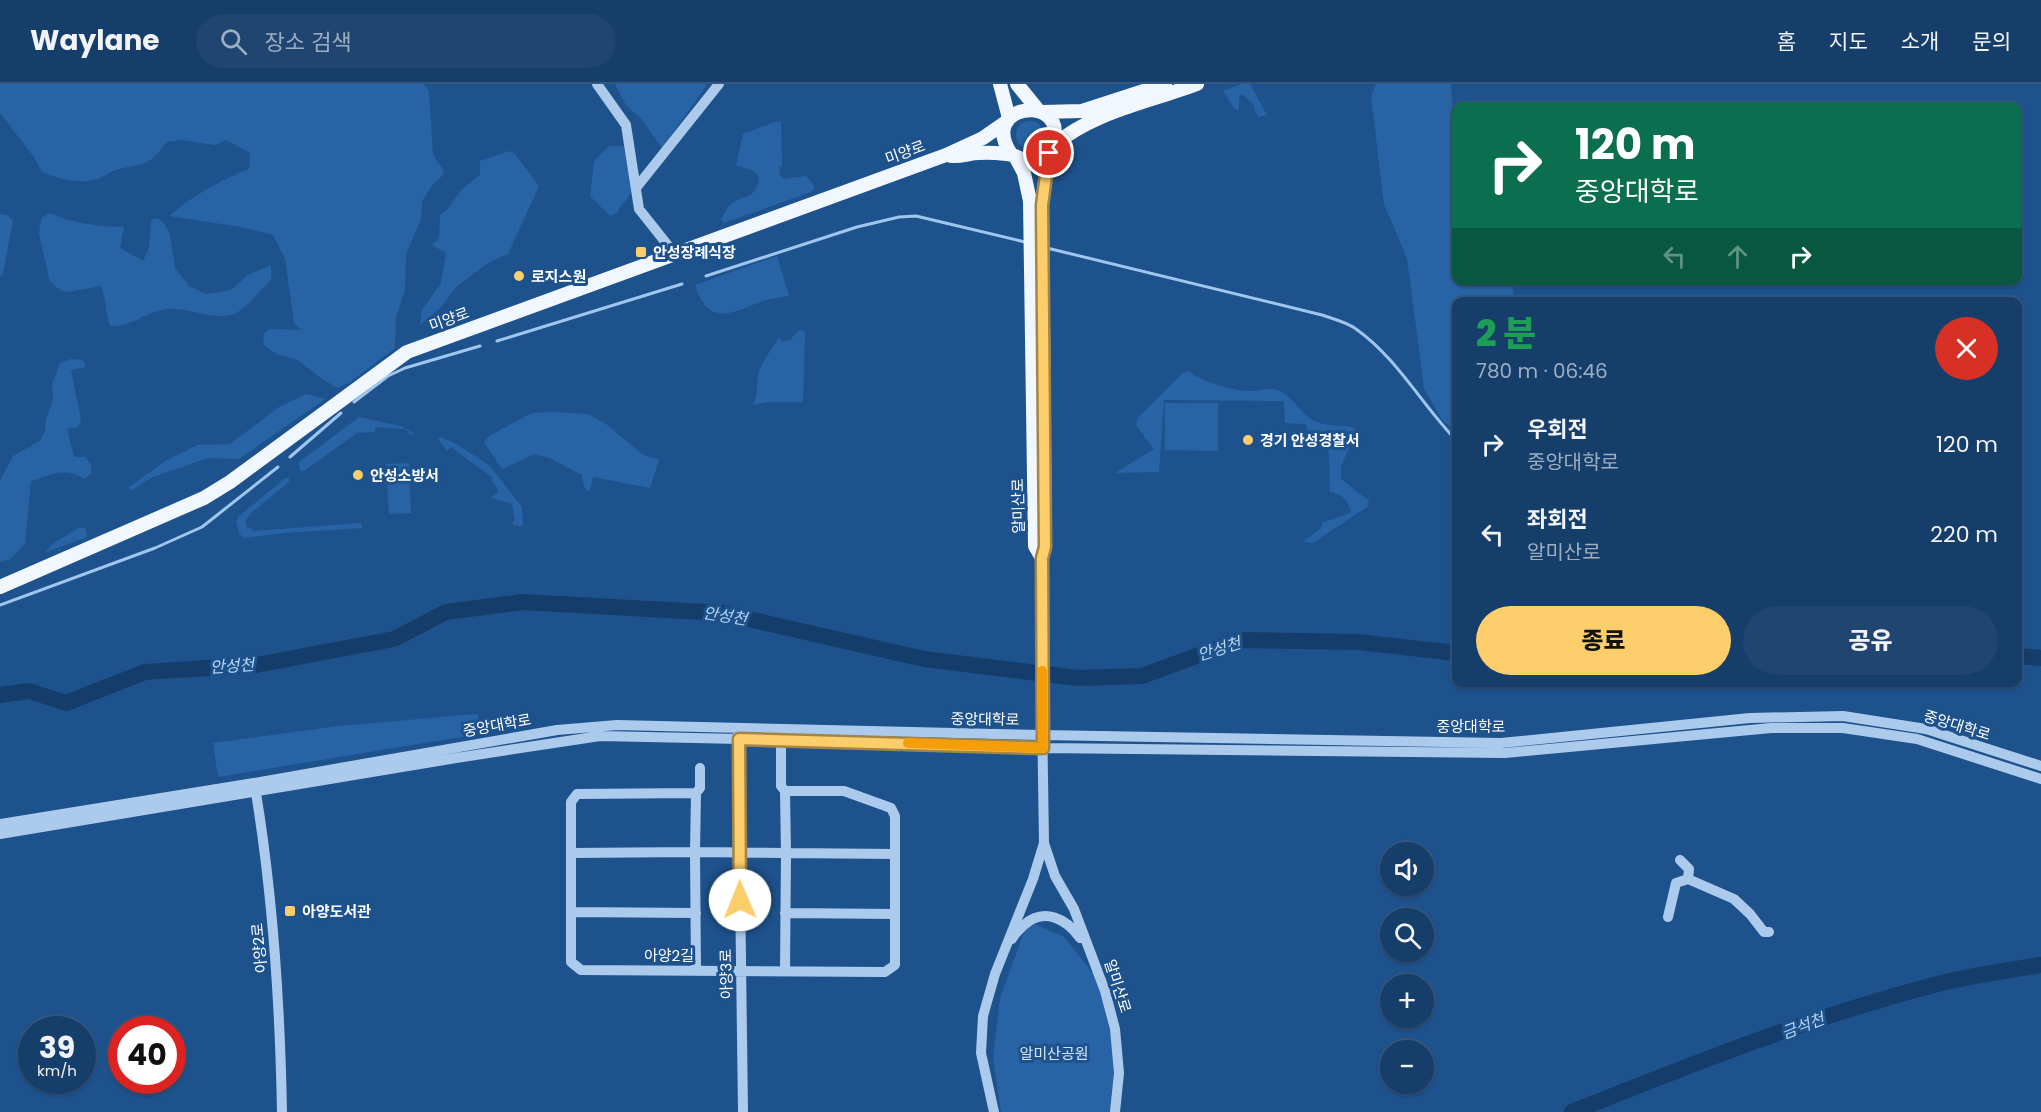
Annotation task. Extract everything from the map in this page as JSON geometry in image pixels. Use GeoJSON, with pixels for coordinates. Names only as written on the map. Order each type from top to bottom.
{"type":"FeatureCollection","features":[{"type":"Feature","properties":{"kind":"main road"},"geometry":{"type":"LineString","coordinates":[[1000,84],[1008,120]]}},
{"type":"Feature","properties":{"kind":"main road"},"geometry":{"type":"LineString","coordinates":[[1017,84],[1040,111],[1052,121],[1055,134],[1051,149]]}},
{"type":"Feature","properties":{"kind":"main road"},"geometry":{"type":"LineString","coordinates":[[1165,84],[1082,111],[1028,109],[1017,111],[1008,120],[1003,133],[1005,144],[1013,156],[1033,161],[1042,158],[1062,139],[1104,116],[1197,84]]}},
{"type":"Feature","properties":{"kind":"main road","name":"미양로"},"geometry":{"type":"LineString","coordinates":[[0,587],[204,498],[230,482],[407,352],[946,155],[983,138],[1008,120]]}},
{"type":"Feature","properties":{"kind":"main road","name":"알미산로"},"geometry":{"type":"LineString","coordinates":[[1042,558],[1045,547],[1042,205],[1051,149]]}},
{"type":"Feature","properties":{"kind":"main road","name":"미양로"},"geometry":{"type":"LineString","coordinates":[[946,155],[979,153],[1013,156]]}},
{"type":"Feature","properties":{"kind":"main road","name":"알미산로"},"geometry":{"type":"LineString","coordinates":[[1013,156],[1024,173],[1030,201],[1035,546],[1042,558]]}},
{"type":"Feature","properties":{"kind":"street"},"geometry":{"type":"LineString","coordinates":[[597,84],[626,125],[639,209],[674,253]]}},
{"type":"Feature","properties":{"kind":"street"},"geometry":{"type":"LineString","coordinates":[[636,189],[718,84]]}},
{"type":"Feature","properties":{"kind":"street","name":"알미산로"},"geometry":{"type":"LineString","coordinates":[[994,1112],[981,1053],[983,1016],[995,974],[1033,879],[1044,843],[1042,558]]}},
{"type":"Feature","properties":{"kind":"street","name":"중앙대학로"},"geometry":{"type":"LineString","coordinates":[[0,824],[600,736],[1042,735],[1501,742],[1750,718],[1843,716],[1926,729],[2041,766]]}},
{"type":"Feature","properties":{"kind":"street","name":"중앙대학로"},"geometry":{"type":"LineString","coordinates":[[738,734],[781,740],[1043,748],[1505,753],[1771,728],[1842,728],[1917,739],[2041,778]]}},
{"type":"Feature","properties":{"kind":"street","name":"아양3로"},"geometry":{"type":"LineString","coordinates":[[738,734],[742,1112]]}},
{"type":"Feature","properties":{"kind":"street"},"geometry":{"type":"LineString","coordinates":[[781,740],[781,786],[785,791],[785,971]]}},
{"type":"Feature","properties":{"kind":"street"},"geometry":{"type":"LineString","coordinates":[[696,970],[696,793],[700,788],[700,768]]}},
{"type":"Feature","properties":{"kind":"street","name":"중앙대학로"},"geometry":{"type":"LineString","coordinates":[[0,834],[255,787]]}},
{"type":"Feature","properties":{"kind":"street","name":"아양2로"},"geometry":{"type":"LineString","coordinates":[[255,787],[269,896],[280,1018],[282,1112]]}},
{"type":"Feature","properties":{"kind":"street","name":"아양2길"},"geometry":{"type":"LineString","coordinates":[[696,793],[577,794],[571,802],[571,962],[581,970],[885,972],[895,964],[895,816],[891,808],[844,791],[785,791]]}},
{"type":"Feature","properties":{"kind":"street","name":"알미산로"},"geometry":{"type":"LineString","coordinates":[[1044,843],[1055,876],[1074,909],[1106,991],[1115,1029],[1119,1073],[1115,1112]]}},
{"type":"Feature","properties":{"kind":"street"},"geometry":{"type":"LineString","coordinates":[[571,853],[895,854]]}},
{"type":"Feature","properties":{"kind":"street"},"geometry":{"type":"LineString","coordinates":[[1680,860],[1689,869],[1688,879]]}},
{"type":"Feature","properties":{"kind":"street"},"geometry":{"type":"LineString","coordinates":[[1668,917],[1676,883],[1688,879],[1734,899],[1764,932],[1769,932]]}},
{"type":"Feature","properties":{"kind":"street"},"geometry":{"type":"LineString","coordinates":[[571,912],[696,913]]}},
{"type":"Feature","properties":{"kind":"street"},"geometry":{"type":"LineString","coordinates":[[785,913],[895,914]]}},
{"type":"Feature","properties":{"kind":"street"},"geometry":{"type":"LineString","coordinates":[[995,974],[1014,934],[1028,921],[1042,915],[1058,918],[1073,927],[1097,970]]}},
{"type":"Feature","properties":{"kind":"green space"},"geometry":{"type":"Polygon","coordinates":[[[0,84],[424,84],[429,91],[433,155],[444,171],[422,201],[421,220],[406,254],[405,290],[396,317],[395,348],[349,383],[337,388],[298,360],[276,354],[264,345],[263,335],[269,329],[302,330],[294,323],[285,258],[273,235],[241,227],[169,216],[207,189],[249,169],[250,153],[226,140],[215,145],[181,140],[166,142],[151,160],[116,170],[96,179],[74,181],[61,178],[42,172],[34,157],[0,113],[0,84]]]}},
{"type":"Feature","properties":{"kind":"green space"},"geometry":{"type":"Polygon","coordinates":[[[615,84],[705,84],[706,86],[662,148],[639,116],[627,107],[615,84]]]}},
{"type":"Feature","properties":{"kind":"green space"},"geometry":{"type":"Polygon","coordinates":[[[1241,84],[1250,84],[1267,115],[1258,117],[1252,103],[1242,94],[1239,97],[1239,110],[1234,109],[1223,91],[1241,84]]]}},
{"type":"Feature","properties":{"kind":"green space"},"geometry":{"type":"Polygon","coordinates":[[[1376,84],[1451,84],[1452,285],[1512,285],[1514,297],[1452,297],[1452,429],[1441,418],[1424,388],[1407,258],[1384,204],[1371,96],[1376,84]]]}},
{"type":"Feature","properties":{"kind":"green space"},"geometry":{"type":"Polygon","coordinates":[[[1030,121],[1040,125],[1044,135],[1040,145],[1030,149],[1020,145],[1016,135],[1020,125],[1030,121]]]}},
{"type":"Feature","properties":{"kind":"green space"},"geometry":{"type":"Polygon","coordinates":[[[775,122],[781,122],[782,166],[779,167],[780,176],[784,179],[806,176],[815,187],[811,192],[724,223],[721,219],[728,207],[755,191],[759,178],[754,171],[736,165],[743,134],[775,122]]]}},
{"type":"Feature","properties":{"kind":"green space"},"geometry":{"type":"Polygon","coordinates":[[[609,146],[624,146],[631,186],[629,196],[617,213],[610,216],[590,196],[594,161],[609,146]]]}},
{"type":"Feature","properties":{"kind":"green space"},"geometry":{"type":"Polygon","coordinates":[[[510,151],[515,154],[539,186],[508,254],[488,263],[457,286],[441,307],[420,325],[422,310],[441,283],[446,253],[432,245],[439,238],[440,215],[447,210],[462,189],[480,175],[480,161],[510,151]]]}},
{"type":"Feature","properties":{"kind":"green space"},"geometry":{"type":"Polygon","coordinates":[[[49,213],[86,224],[124,227],[120,248],[143,261],[149,248],[151,220],[158,218],[166,226],[170,235],[175,268],[189,286],[206,294],[231,290],[248,275],[271,265],[271,280],[245,307],[233,314],[214,316],[168,309],[124,324],[110,326],[101,286],[68,292],[60,290],[50,282],[39,234],[41,219],[49,213]]]}},
{"type":"Feature","properties":{"kind":"green space"},"geometry":{"type":"Polygon","coordinates":[[[0,214],[7,215],[13,220],[3,274],[0,277],[0,214]]]}},
{"type":"Feature","properties":{"kind":"green space"},"geometry":{"type":"Polygon","coordinates":[[[777,256],[789,296],[766,300],[725,314],[716,313],[708,308],[701,299],[695,285],[777,256]]]}},
{"type":"Feature","properties":{"kind":"green space"},"geometry":{"type":"Polygon","coordinates":[[[799,330],[805,331],[803,402],[768,402],[753,405],[759,371],[767,356],[779,337],[783,342],[790,340],[799,330]]]}},
{"type":"Feature","properties":{"kind":"green space"},"geometry":{"type":"Polygon","coordinates":[[[71,359],[83,360],[86,367],[71,370],[81,420],[78,427],[67,429],[74,457],[85,457],[91,464],[91,473],[85,479],[71,473],[64,473],[52,474],[31,481],[25,544],[10,559],[0,562],[0,481],[13,456],[40,441],[53,400],[52,385],[60,363],[71,359]]]}},
{"type":"Feature","properties":{"kind":"green space"},"geometry":{"type":"Polygon","coordinates":[[[1188,371],[1208,382],[1242,391],[1277,390],[1317,422],[1354,428],[1356,433],[1341,466],[1341,479],[1369,501],[1367,507],[1313,543],[1303,542],[1320,529],[1323,522],[1351,512],[1344,498],[1330,492],[1329,455],[1325,434],[1323,431],[1307,430],[1306,424],[1285,423],[1284,401],[1164,400],[1159,472],[1115,473],[1154,449],[1136,425],[1138,418],[1182,374],[1188,371]]]}},
{"type":"Feature","properties":{"kind":"green space"},"geometry":{"type":"Polygon","coordinates":[[[306,394],[325,399],[239,459],[208,458],[153,477],[132,490],[128,488],[165,461],[198,445],[230,444],[279,407],[306,394]]]}},
{"type":"Feature","properties":{"kind":"green space"},"geometry":{"type":"Polygon","coordinates":[[[1165,403],[1218,403],[1218,451],[1165,450],[1165,403]]]}},
{"type":"Feature","properties":{"kind":"green space"},"geometry":{"type":"Polygon","coordinates":[[[532,413],[588,414],[606,424],[642,454],[659,460],[650,488],[593,477],[590,490],[587,491],[582,475],[547,457],[534,454],[502,469],[484,442],[489,436],[532,413]]]}},
{"type":"Feature","properties":{"kind":"green space"},"geometry":{"type":"Polygon","coordinates":[[[359,417],[401,426],[415,434],[411,435],[405,429],[375,427],[375,432],[357,433],[301,471],[298,463],[359,417]]]}},
{"type":"Feature","properties":{"kind":"green space"},"geometry":{"type":"Polygon","coordinates":[[[441,437],[489,465],[522,507],[523,526],[513,525],[515,521],[512,504],[491,498],[499,491],[492,481],[493,478],[451,447],[447,451],[438,439],[441,437]]]}},
{"type":"Feature","properties":{"kind":"green space"},"geometry":{"type":"Polygon","coordinates":[[[409,463],[411,513],[389,514],[386,464],[409,463]]]}},
{"type":"Feature","properties":{"kind":"green space"},"geometry":{"type":"Polygon","coordinates":[[[286,478],[289,478],[289,482],[251,513],[245,521],[247,527],[254,531],[360,523],[362,528],[244,538],[239,533],[236,522],[239,516],[286,478]]]}},
{"type":"Feature","properties":{"kind":"green space"},"geometry":{"type":"Polygon","coordinates":[[[80,527],[86,529],[87,537],[45,551],[54,543],[80,527]]]}},
{"type":"Feature","properties":{"kind":"green space"},"geometry":{"type":"Polygon","coordinates":[[[477,714],[485,733],[218,777],[213,743],[339,726],[477,714]]]}},
{"type":"Feature","properties":{"kind":"green space","name":"알미산공원"},"geometry":{"type":"Polygon","coordinates":[[[1028,921],[1064,937],[1098,980],[1113,1046],[1114,1099],[1110,1112],[1001,1112],[993,1058],[1000,998],[1028,921]]]}},
{"type":"Feature","properties":{"kind":"waterway"},"geometry":{"type":"LineString","coordinates":[[706,276],[857,227],[899,217],[916,216],[1025,242]]}},
{"type":"Feature","properties":{"kind":"waterway"},"geometry":{"type":"LineString","coordinates":[[1047,248],[1322,315],[1348,324],[1384,354],[1452,435]]}},
{"type":"Feature","properties":{"kind":"waterway"},"geometry":{"type":"LineString","coordinates":[[497,341],[682,284]]}},
{"type":"Feature","properties":{"kind":"waterway"},"geometry":{"type":"LineString","coordinates":[[354,402],[388,376],[405,368],[480,346]]}},
{"type":"Feature","properties":{"kind":"waterway"},"geometry":{"type":"LineString","coordinates":[[290,457],[341,413]]}},
{"type":"Feature","properties":{"kind":"waterway"},"geometry":{"type":"LineString","coordinates":[[0,605],[155,548],[202,527],[278,467]]}},
{"type":"Feature","properties":{"kind":"waterway","name":"안성천"},"geometry":{"type":"LineString","coordinates":[[0,695],[29,691],[66,703],[145,672],[256,665],[394,639],[446,612],[523,602],[722,613],[924,659],[1078,678],[1142,676],[1240,640],[1358,642],[1452,653]]}},
{"type":"Feature","properties":{"kind":"waterway","name":"안성천"},"geometry":{"type":"LineString","coordinates":[[2022,656],[2041,658]]}},
{"type":"Feature","properties":{"kind":"waterway","name":"금석천"},"geometry":{"type":"LineString","coordinates":[[1572,1112],[1708,1059],[1845,1011],[1951,981],[2041,965]]}},
{"type":"Feature","properties":{"kind":"slow traffic"},"geometry":{"type":"LineString","coordinates":[[908,743],[1043,748],[1042,671]]}},
{"type":"Feature","properties":{"kind":"place","name":"안성장례식장"},"geometry":{"type":"Point","coordinates":[641,252]}},
{"type":"Feature","properties":{"kind":"place","name":"로지스원"},"geometry":{"type":"Point","coordinates":[519,276]}},
{"type":"Feature","properties":{"kind":"place","name":"경기 안성경찰서"},"geometry":{"type":"Point","coordinates":[1248,440]}},
{"type":"Feature","properties":{"kind":"place","name":"안성소방서"},"geometry":{"type":"Point","coordinates":[358,475]}},
{"type":"Feature","properties":{"kind":"place","name":"아양도서관"},"geometry":{"type":"Point","coordinates":[290,911]}},
{"type":"Feature","properties":{"kind":"route"},"geometry":{"type":"LineString","coordinates":[[740,900],[739,739],[1043,748],[1042,558],[1045,547],[1045,482],[1042,205],[1045,168],[1049,153]]}}]}
